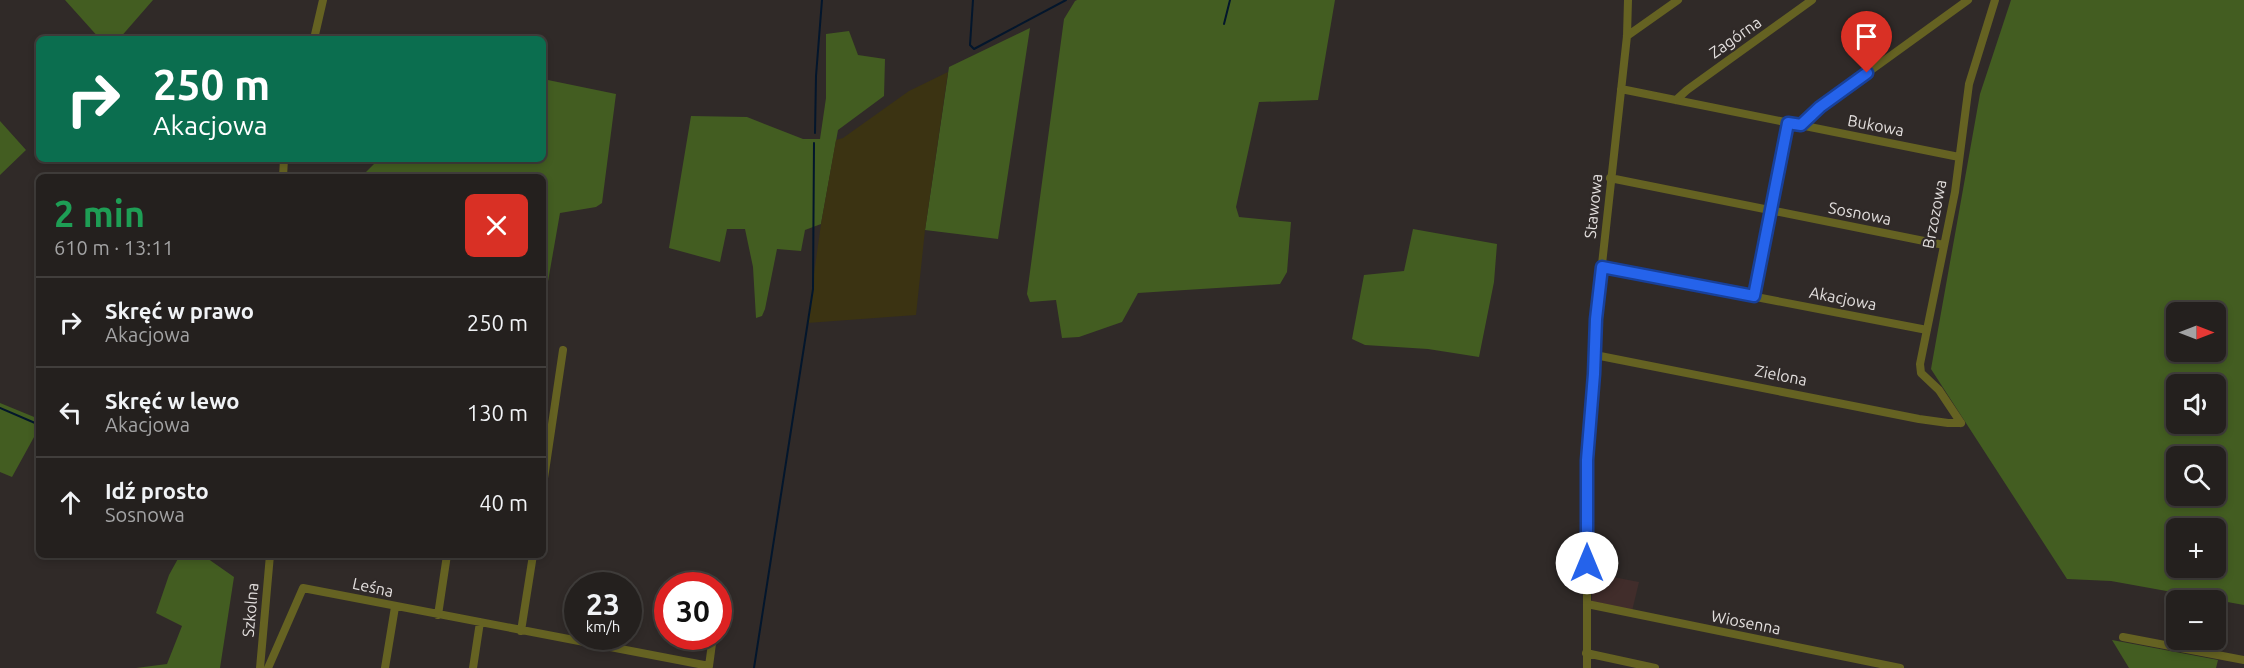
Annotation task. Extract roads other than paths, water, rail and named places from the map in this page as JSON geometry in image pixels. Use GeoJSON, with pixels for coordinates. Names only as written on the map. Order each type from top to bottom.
{"type":"FeatureCollection","features":[{"type":"Feature","properties":{"kind":"street"},"geometry":{"type":"LineString","coordinates":[[315,36],[323,0]]}},
{"type":"Feature","properties":{"kind":"street","name":"Stawowa"},"geometry":{"type":"LineString","coordinates":[[1587,668],[1587,460],[1596,319],[1627,36],[1628,0]]}},
{"type":"Feature","properties":{"kind":"street"},"geometry":{"type":"LineString","coordinates":[[1627,36],[1678,0]]}},
{"type":"Feature","properties":{"kind":"street","name":"Zagórna"},"geometry":{"type":"LineString","coordinates":[[1676,100],[1686,90],[1812,0]]}},
{"type":"Feature","properties":{"kind":"street"},"geometry":{"type":"LineString","coordinates":[[1801,125],[1831,99],[1968,0]]}},
{"type":"Feature","properties":{"kind":"street","name":"Brzozowa"},"geometry":{"type":"LineString","coordinates":[[1961,423],[1939,390],[1921,373],[1920,364],[1955,192],[1969,84],[1995,0]]}},
{"type":"Feature","properties":{"kind":"street","name":"Bukowa"},"geometry":{"type":"LineString","coordinates":[[1621,89],[1959,157]]}},
{"type":"Feature","properties":{"kind":"street"},"geometry":{"type":"LineString","coordinates":[[1754,296],[1788,123]]}},
{"type":"Feature","properties":{"kind":"street","name":"Sosnowa"},"geometry":{"type":"LineString","coordinates":[[1610,178],[1944,245]]}},
{"type":"Feature","properties":{"kind":"street","name":"Akacjowa"},"geometry":{"type":"LineString","coordinates":[[1602,267],[1927,330]]}},
{"type":"Feature","properties":{"kind":"street"},"geometry":{"type":"LineString","coordinates":[[546,465],[563,350]]}},
{"type":"Feature","properties":{"kind":"street","name":"Zielona"},"geometry":{"type":"LineString","coordinates":[[1595,355],[1919,418],[1961,423]]}},
{"type":"Feature","properties":{"kind":"street","name":"Szkolna"},"geometry":{"type":"LineString","coordinates":[[260,663],[270,558]]}},
{"type":"Feature","properties":{"kind":"street"},"geometry":{"type":"LineString","coordinates":[[438,615],[447,558]]}},
{"type":"Feature","properties":{"kind":"street"},"geometry":{"type":"LineString","coordinates":[[521,631],[533,558]]}},
{"type":"Feature","properties":{"kind":"street","name":"Leśna"},"geometry":{"type":"LineString","coordinates":[[268,668],[303,588],[708,666],[711,650]]}},
{"type":"Feature","properties":{"kind":"street","name":"Wiosenna"},"geometry":{"type":"LineString","coordinates":[[1587,604],[1900,668]]}},
{"type":"Feature","properties":{"kind":"street"},"geometry":{"type":"LineString","coordinates":[[385,668],[394,607]]}},
{"type":"Feature","properties":{"kind":"street"},"geometry":{"type":"LineString","coordinates":[[473,668],[480,622]]}},
{"type":"Feature","properties":{"kind":"street"},"geometry":{"type":"LineString","coordinates":[[2123,637],[2244,660]]}},
{"type":"Feature","properties":{"kind":"street"},"geometry":{"type":"LineString","coordinates":[[1586,653],[1655,668]]}},
{"type":"Feature","properties":{"kind":"street"},"geometry":{"type":"LineString","coordinates":[[260,663],[272,658]]}},
{"type":"Feature","properties":{"kind":"waterway"},"geometry":{"type":"LineString","coordinates":[[815,133],[816,76],[822,0]]}},
{"type":"Feature","properties":{"kind":"waterway"},"geometry":{"type":"LineString","coordinates":[[973,0],[970,45],[974,49],[1066,0]]}},
{"type":"Feature","properties":{"kind":"waterway"},"geometry":{"type":"LineString","coordinates":[[1224,24],[1230,0]]}},
{"type":"Feature","properties":{"kind":"waterway"},"geometry":{"type":"LineString","coordinates":[[754,668],[813,289],[814,143]]}},
{"type":"Feature","properties":{"kind":"waterway"},"geometry":{"type":"LineString","coordinates":[[0,408],[35,423]]}}]}
